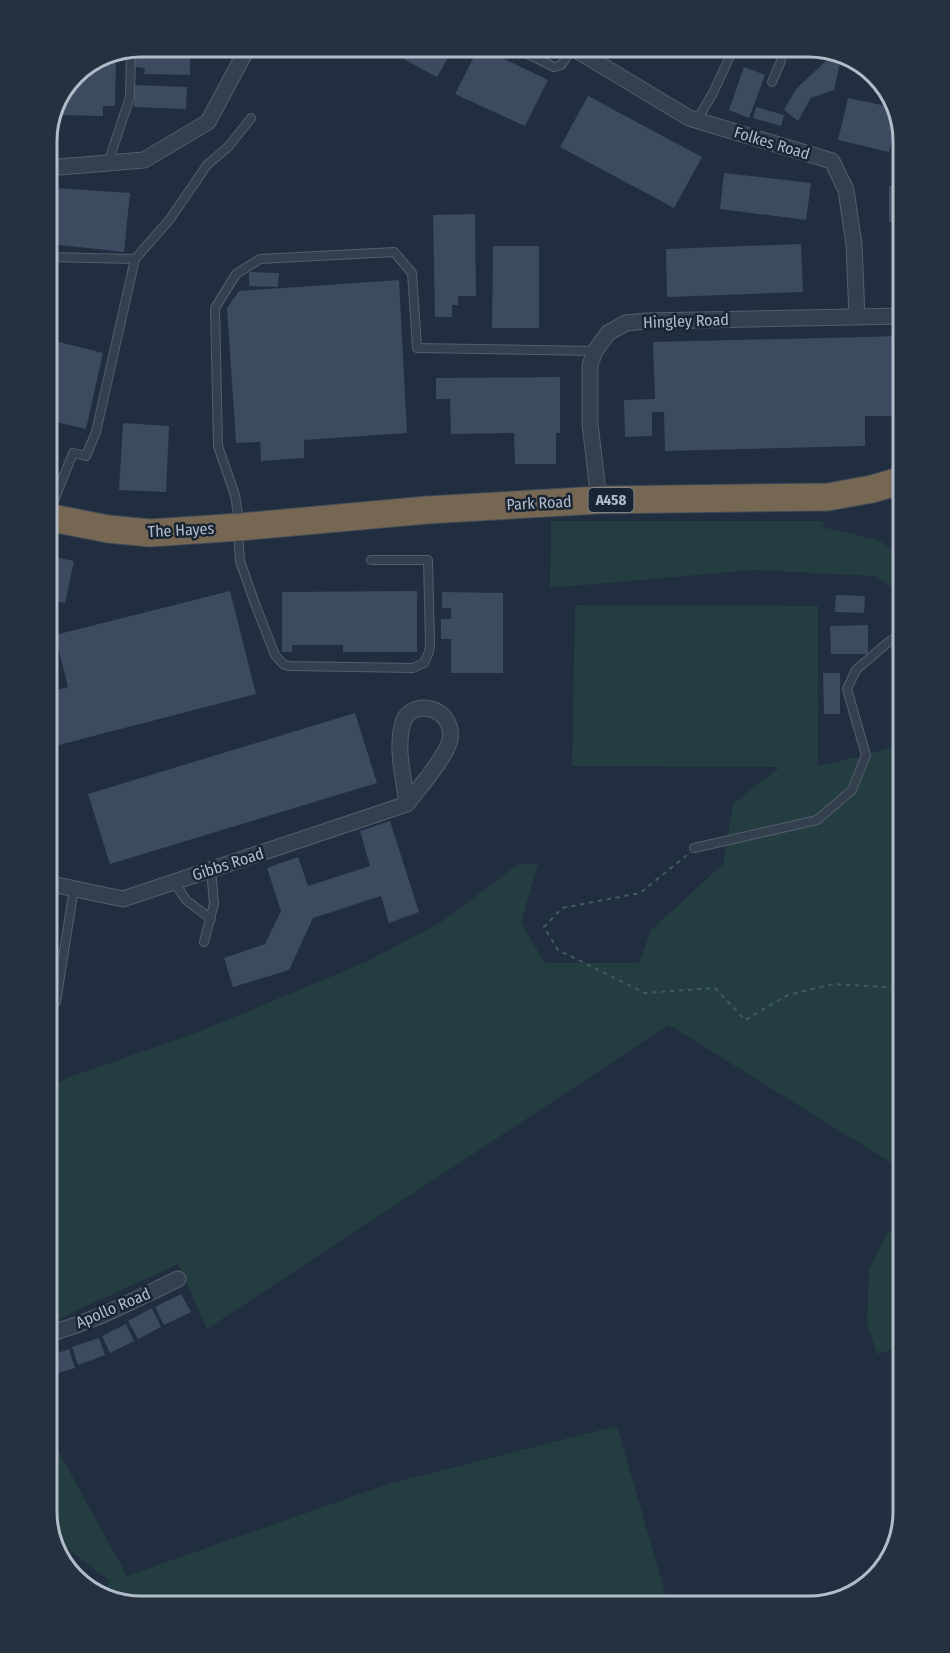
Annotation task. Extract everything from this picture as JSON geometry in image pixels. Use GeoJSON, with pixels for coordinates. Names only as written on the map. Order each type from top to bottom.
{"type":"FeatureCollection","features":[{"type":"Feature","properties":{"kind":"highway","name":"Park Road"},"geometry":{"type":"LineString","coordinates":[[317,520],[428,510],[599,500],[828,497],[893,483]]}},
{"type":"Feature","properties":{"kind":"highway","name":"The Hayes"},"geometry":{"type":"LineString","coordinates":[[57,519],[130,532],[239,527],[317,520]]}},
{"type":"Feature","properties":{"kind":"street"},"geometry":{"type":"LineString","coordinates":[[57,167],[144,160],[208,122],[242,57]]}},
{"type":"Feature","properties":{"kind":"street","name":"Folkes Road"},"geometry":{"type":"LineString","coordinates":[[588,57],[689,118],[832,161],[846,190],[854,244],[857,317]]}},
{"type":"Feature","properties":{"kind":"street","name":"Hingley Road"},"geometry":{"type":"LineString","coordinates":[[595,351],[608,333],[626,323],[893,316]]}},
{"type":"Feature","properties":{"kind":"street"},"geometry":{"type":"LineString","coordinates":[[595,351],[590,365],[590,424],[599,500]]}},
{"type":"Feature","properties":{"kind":"street"},"geometry":{"type":"LineString","coordinates":[[425,707],[440,712],[450,724],[450,739],[445,755],[407,804],[401,750],[402,724],[410,712],[425,707]]}},
{"type":"Feature","properties":{"kind":"street","name":"Gibbs Road"},"geometry":{"type":"LineString","coordinates":[[57,884],[123,899],[407,804]]}},
{"type":"Feature","properties":{"kind":"street","name":"Apollo Road"},"geometry":{"type":"LineString","coordinates":[[57,1332],[130,1302],[178,1279]]}},
{"type":"Feature","properties":{"kind":"lane"},"geometry":{"type":"LineString","coordinates":[[534,57],[554,67],[561,65],[566,57]]}},
{"type":"Feature","properties":{"kind":"lane"},"geometry":{"type":"LineString","coordinates":[[697,120],[730,57]]}},
{"type":"Feature","properties":{"kind":"lane"},"geometry":{"type":"LineString","coordinates":[[772,82],[782,61],[781,57]]}},
{"type":"Feature","properties":{"kind":"lane"},"geometry":{"type":"LineString","coordinates":[[108,163],[130,97],[131,58]]}},
{"type":"Feature","properties":{"kind":"lane"},"geometry":{"type":"LineString","coordinates":[[57,492],[73,453],[86,456],[96,432],[135,259],[170,219],[207,165],[230,146],[251,118]]}},
{"type":"Feature","properties":{"kind":"lane"},"geometry":{"type":"LineString","coordinates":[[371,560],[429,560],[430,644],[428,659],[413,668],[289,666],[283,664],[275,654],[240,561],[235,495],[218,446],[215,308],[236,274],[260,259],[394,252],[412,273],[417,348],[595,351]]}},
{"type":"Feature","properties":{"kind":"lane"},"geometry":{"type":"LineString","coordinates":[[57,257],[135,259]]}},
{"type":"Feature","properties":{"kind":"lane"},"geometry":{"type":"LineString","coordinates":[[694,848],[817,820],[852,790],[866,755],[847,689],[856,670],[893,639]]}},
{"type":"Feature","properties":{"kind":"lane"},"geometry":{"type":"LineString","coordinates":[[204,942],[214,904],[211,869]]}},
{"type":"Feature","properties":{"kind":"lane"},"geometry":{"type":"LineString","coordinates":[[174,882],[186,900],[211,919]]}},
{"type":"Feature","properties":{"kind":"lane"},"geometry":{"type":"LineString","coordinates":[[57,996],[74,887]]}},
{"type":"Feature","properties":{"kind":"path"},"geometry":{"type":"LineString","coordinates":[[694,848],[640,893],[562,908],[544,927],[558,950],[645,993],[715,988],[745,1020],[788,995],[833,984],[893,987]]}},
{"type":"Feature","properties":{"kind":"green space"},"geometry":{"type":"Polygon","coordinates":[[[551,521],[822,521],[826,528],[878,540],[893,550],[893,588],[875,576],[754,570],[550,588],[551,521]]]}},
{"type":"Feature","properties":{"kind":"green space"},"geometry":{"type":"Polygon","coordinates":[[[575,605],[818,606],[818,766],[893,746],[893,1164],[669,1025],[207,1329],[178,1264],[57,1320],[57,1083],[201,1031],[368,961],[443,921],[519,864],[538,864],[521,923],[545,963],[639,963],[651,930],[723,864],[733,804],[780,767],[572,766],[575,605]]]}},
{"type":"Feature","properties":{"kind":"green space"},"geometry":{"type":"Polygon","coordinates":[[[893,1230],[893,1349],[877,1354],[867,1323],[869,1269],[887,1233],[893,1230]]]}},
{"type":"Feature","properties":{"kind":"green space"},"geometry":{"type":"Polygon","coordinates":[[[617,1426],[666,1596],[135,1596],[114,1592],[106,1588],[110,1581],[65,1547],[60,1534],[57,1512],[57,1449],[127,1576],[388,1484],[617,1426]]]}},
{"type":"Feature","properties":{"kind":"building"},"geometry":{"type":"Polygon","coordinates":[[[190,57],[190,75],[144,74],[145,68],[134,67],[134,58],[190,57]]]}},
{"type":"Feature","properties":{"kind":"building"},"geometry":{"type":"Polygon","coordinates":[[[400,57],[448,57],[437,77],[400,57]]]}},
{"type":"Feature","properties":{"kind":"building"},"geometry":{"type":"Polygon","coordinates":[[[474,57],[500,57],[548,80],[525,126],[455,94],[474,57]]]}},
{"type":"Feature","properties":{"kind":"building"},"geometry":{"type":"Polygon","coordinates":[[[828,59],[840,63],[834,90],[811,98],[798,121],[784,110],[796,89],[828,59]]]}},
{"type":"Feature","properties":{"kind":"building"},"geometry":{"type":"Polygon","coordinates":[[[116,61],[115,106],[103,106],[103,116],[62,115],[74,90],[85,78],[99,68],[116,61]]]}},
{"type":"Feature","properties":{"kind":"building"},"geometry":{"type":"Polygon","coordinates":[[[744,67],[765,75],[749,118],[729,110],[744,67]]]}},
{"type":"Feature","properties":{"kind":"building"},"geometry":{"type":"Polygon","coordinates":[[[134,85],[187,87],[186,109],[134,107],[134,85]]]}},
{"type":"Feature","properties":{"kind":"building"},"geometry":{"type":"Polygon","coordinates":[[[588,96],[702,157],[674,208],[560,147],[588,96]]]}},
{"type":"Feature","properties":{"kind":"building"},"geometry":{"type":"Polygon","coordinates":[[[848,98],[885,106],[889,114],[893,138],[889,152],[838,140],[848,98]]]}},
{"type":"Feature","properties":{"kind":"building"},"geometry":{"type":"Polygon","coordinates":[[[756,107],[784,115],[781,126],[753,118],[756,107]]]}},
{"type":"Feature","properties":{"kind":"building"},"geometry":{"type":"Polygon","coordinates":[[[724,173],[811,183],[806,220],[720,209],[724,173]]]}},
{"type":"Feature","properties":{"kind":"building"},"geometry":{"type":"Polygon","coordinates":[[[889,186],[893,186],[893,222],[889,222],[889,186]]]}},
{"type":"Feature","properties":{"kind":"building"},"geometry":{"type":"Polygon","coordinates":[[[57,188],[130,193],[124,252],[57,245],[57,188]]]}},
{"type":"Feature","properties":{"kind":"building"},"geometry":{"type":"Polygon","coordinates":[[[475,214],[476,296],[458,296],[458,305],[452,305],[452,317],[435,317],[433,215],[475,214]]]}},
{"type":"Feature","properties":{"kind":"building"},"geometry":{"type":"Polygon","coordinates":[[[801,244],[803,292],[667,297],[666,249],[801,244]]]}},
{"type":"Feature","properties":{"kind":"building"},"geometry":{"type":"Polygon","coordinates":[[[493,246],[539,246],[539,328],[492,328],[493,246]]]}},
{"type":"Feature","properties":{"kind":"building"},"geometry":{"type":"Polygon","coordinates":[[[249,272],[279,273],[278,287],[249,286],[249,272]]]}},
{"type":"Feature","properties":{"kind":"building"},"geometry":{"type":"Polygon","coordinates":[[[399,280],[407,433],[304,440],[304,458],[261,461],[260,442],[236,443],[227,308],[239,291],[399,280]]]}},
{"type":"Feature","properties":{"kind":"building"},"geometry":{"type":"Polygon","coordinates":[[[893,336],[893,416],[865,416],[865,446],[665,451],[664,412],[652,412],[652,436],[625,437],[624,400],[655,399],[653,342],[893,336]]]}},
{"type":"Feature","properties":{"kind":"building"},"geometry":{"type":"Polygon","coordinates":[[[57,342],[103,353],[86,429],[57,422],[57,342]]]}},
{"type":"Feature","properties":{"kind":"building"},"geometry":{"type":"Polygon","coordinates":[[[560,377],[560,433],[556,433],[556,464],[515,464],[514,433],[451,434],[450,399],[436,399],[436,378],[560,377]]]}},
{"type":"Feature","properties":{"kind":"building"},"geometry":{"type":"Polygon","coordinates":[[[123,423],[169,426],[166,492],[119,490],[123,423]]]}},
{"type":"Feature","properties":{"kind":"building"},"geometry":{"type":"Polygon","coordinates":[[[57,557],[74,561],[65,603],[57,601],[57,557]]]}},
{"type":"Feature","properties":{"kind":"building"},"geometry":{"type":"Polygon","coordinates":[[[230,591],[256,694],[57,745],[57,690],[68,687],[57,634],[230,591]]]}},
{"type":"Feature","properties":{"kind":"building"},"geometry":{"type":"Polygon","coordinates":[[[417,591],[417,652],[343,652],[343,645],[292,645],[292,652],[282,652],[282,592],[417,591]]]}},
{"type":"Feature","properties":{"kind":"building"},"geometry":{"type":"Polygon","coordinates":[[[442,592],[503,593],[503,673],[451,673],[451,639],[441,639],[441,619],[451,619],[451,608],[442,608],[442,592]]]}},
{"type":"Feature","properties":{"kind":"building"},"geometry":{"type":"Polygon","coordinates":[[[836,595],[865,596],[864,613],[835,612],[836,595]]]}},
{"type":"Feature","properties":{"kind":"building"},"geometry":{"type":"Polygon","coordinates":[[[868,625],[868,654],[831,654],[830,626],[868,625]]]}},
{"type":"Feature","properties":{"kind":"building"},"geometry":{"type":"Polygon","coordinates":[[[823,673],[840,673],[840,714],[824,714],[823,673]]]}},
{"type":"Feature","properties":{"kind":"building"},"geometry":{"type":"Polygon","coordinates":[[[355,713],[377,783],[110,864],[88,794],[355,713]]]}},
{"type":"Feature","properties":{"kind":"building"},"geometry":{"type":"Polygon","coordinates":[[[390,821],[419,912],[389,923],[381,896],[313,918],[289,970],[233,987],[224,958],[265,944],[281,911],[267,868],[298,857],[308,886],[370,866],[360,831],[390,821]]]}},
{"type":"Feature","properties":{"kind":"building"},"geometry":{"type":"Polygon","coordinates":[[[181,1294],[191,1312],[164,1325],[155,1307],[181,1294]]]}},
{"type":"Feature","properties":{"kind":"building"},"geometry":{"type":"Polygon","coordinates":[[[152,1308],[161,1327],[138,1339],[128,1321],[152,1308]]]}},
{"type":"Feature","properties":{"kind":"building"},"geometry":{"type":"Polygon","coordinates":[[[126,1324],[134,1341],[110,1353],[102,1336],[126,1324]]]}},
{"type":"Feature","properties":{"kind":"building"},"geometry":{"type":"Polygon","coordinates":[[[99,1338],[105,1355],[78,1365],[72,1347],[99,1338]]]}},
{"type":"Feature","properties":{"kind":"building"},"geometry":{"type":"Polygon","coordinates":[[[69,1349],[75,1368],[57,1373],[57,1353],[69,1349]]]}}]}
